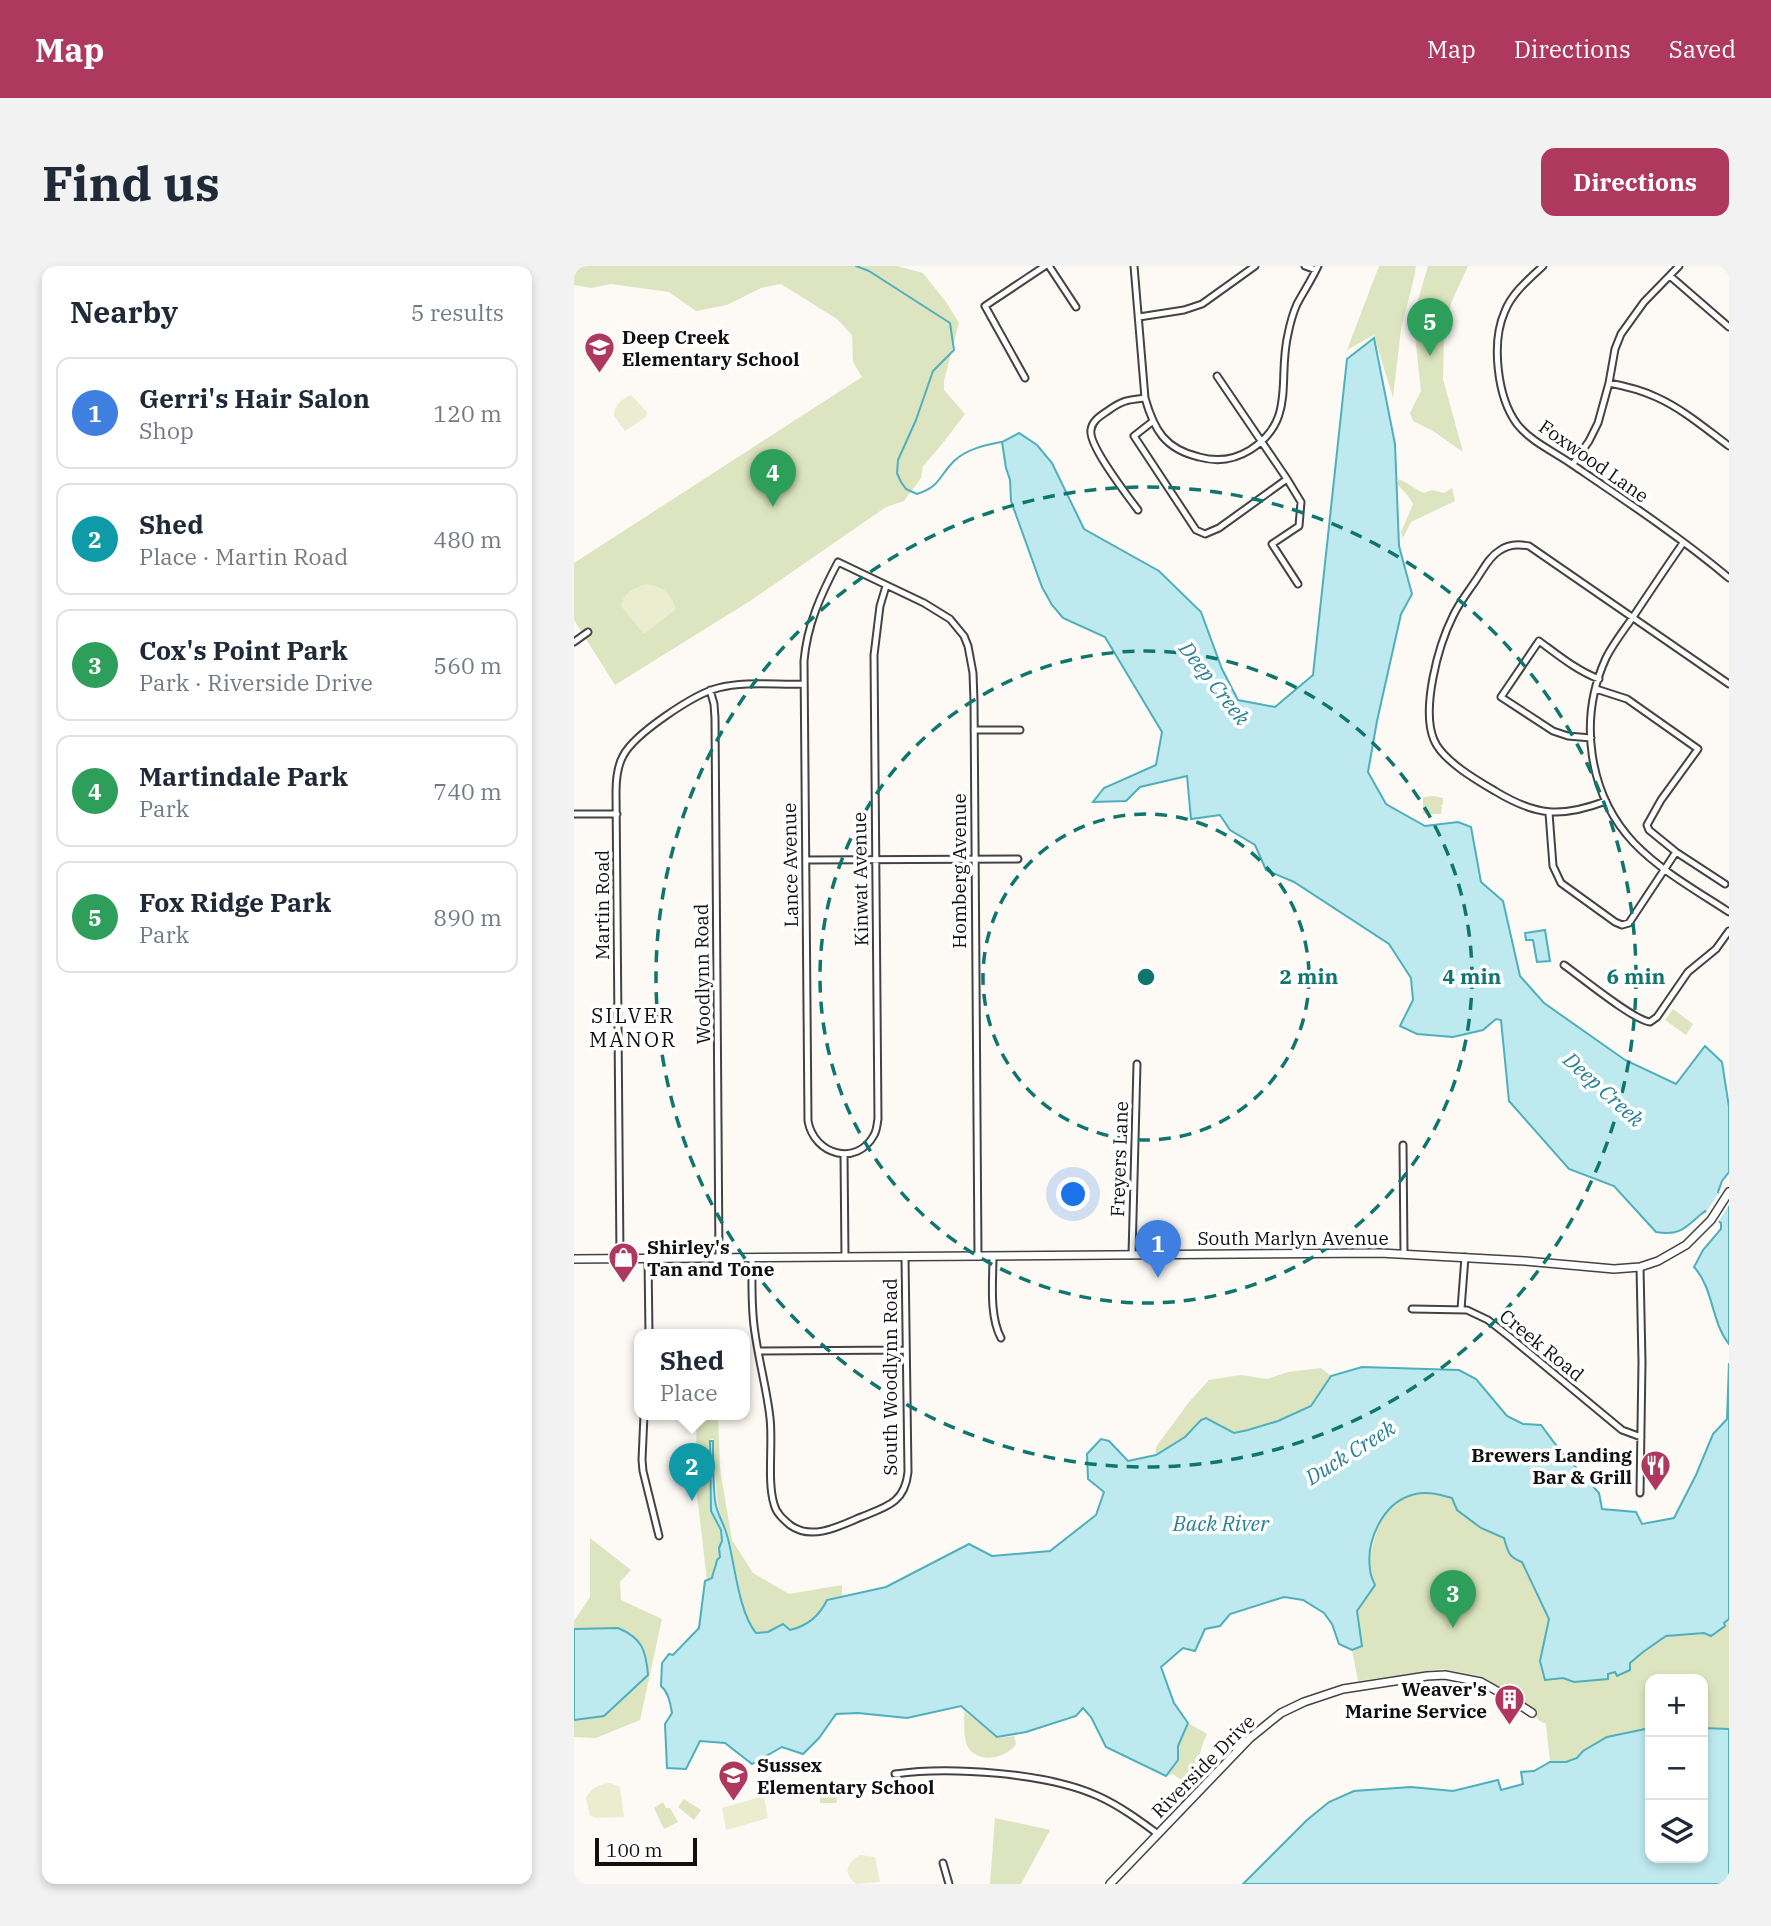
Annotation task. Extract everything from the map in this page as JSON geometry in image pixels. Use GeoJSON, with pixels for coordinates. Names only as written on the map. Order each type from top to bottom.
{"type":"FeatureCollection","features":[{"type":"Feature","properties":{"kind":"street"},"geometry":{"type":"LineString","coordinates":[[1025,378],[985,306],[1047,266],[1076,307]]}},
{"type":"Feature","properties":{"kind":"street"},"geometry":{"type":"LineString","coordinates":[[1134,266],[1145,398],[1152,422],[1167,442],[1184,453],[1206,459],[1237,457],[1270,434],[1280,415],[1286,342],[1297,304],[1317,268],[1306,266]]}},
{"type":"Feature","properties":{"kind":"street"},"geometry":{"type":"LineString","coordinates":[[1139,317],[1174,312],[1202,304],[1255,266]]}},
{"type":"Feature","properties":{"kind":"street","name":"Foxwood Lane"},"geometry":{"type":"LineString","coordinates":[[1543,266],[1517,292],[1504,311],[1499,335],[1499,373],[1505,401],[1516,422],[1531,438],[1573,464],[1729,578]]}},
{"type":"Feature","properties":{"kind":"street"},"geometry":{"type":"LineString","coordinates":[[1573,464],[1595,432],[1621,334],[1635,313],[1679,266]]}},
{"type":"Feature","properties":{"kind":"street"},"geometry":{"type":"LineString","coordinates":[[1670,276],[1729,327]]}},
{"type":"Feature","properties":{"kind":"street"},"geometry":{"type":"LineString","coordinates":[[1217,376],[1301,502],[1299,526],[1272,544],[1297,584]]}},
{"type":"Feature","properties":{"kind":"street"},"geometry":{"type":"LineString","coordinates":[[1609,383],[1656,397],[1693,419],[1729,446]]}},
{"type":"Feature","properties":{"kind":"street"},"geometry":{"type":"LineString","coordinates":[[1138,510],[1094,446],[1090,433],[1096,420],[1118,403],[1145,398]]}},
{"type":"Feature","properties":{"kind":"street"},"geometry":{"type":"LineString","coordinates":[[1152,422],[1134,436],[1200,533],[1210,533],[1219,528],[1287,479]]}},
{"type":"Feature","properties":{"kind":"street"},"geometry":{"type":"LineString","coordinates":[[1683,543],[1612,647],[1596,689],[1591,715],[1591,738],[1596,778],[1606,801],[1627,835],[1651,859],[1729,912]]}},
{"type":"Feature","properties":{"kind":"street"},"geometry":{"type":"LineString","coordinates":[[1606,801],[1581,810],[1549,813],[1516,802],[1493,790],[1444,755],[1434,741],[1429,715],[1431,687],[1446,632],[1452,618],[1499,550],[1520,544],[1529,546],[1729,684]]}},
{"type":"Feature","properties":{"kind":"street","name":"Homberg Avenue"},"geometry":{"type":"LineString","coordinates":[[838,562],[950,619],[964,636],[971,659],[974,730],[978,1256]]}},
{"type":"Feature","properties":{"kind":"street","name":"Lance Avenue"},"geometry":{"type":"LineString","coordinates":[[838,562],[812,617],[805,648],[808,1121],[812,1135],[822,1147],[844,1154]]}},
{"type":"Feature","properties":{"kind":"street","name":"Kinwat Avenue"},"geometry":{"type":"LineString","coordinates":[[844,1154],[860,1150],[866,1145],[874,1134],[878,1119],[874,655],[878,616],[886,586]]}},
{"type":"Feature","properties":{"kind":"street"},"geometry":{"type":"LineString","coordinates":[[574,642],[588,632]]}},
{"type":"Feature","properties":{"kind":"street"},"geometry":{"type":"LineString","coordinates":[[1591,738],[1568,736],[1553,731],[1501,697],[1539,641],[1585,674],[1599,679]]}},
{"type":"Feature","properties":{"kind":"street","name":"Martin Road"},"geometry":{"type":"LineString","coordinates":[[620,1259],[617,772],[626,750],[638,737],[710,690],[739,685],[804,684]]}},
{"type":"Feature","properties":{"kind":"street"},"geometry":{"type":"LineString","coordinates":[[1596,689],[1627,699],[1698,749],[1661,800],[1647,825],[1648,830],[1676,852],[1725,884]]}},
{"type":"Feature","properties":{"kind":"street","name":"Woodlynn Road"},"geometry":{"type":"LineString","coordinates":[[710,690],[715,726],[719,1258]]}},
{"type":"Feature","properties":{"kind":"street"},"geometry":{"type":"LineString","coordinates":[[974,730],[1020,730]]}},
{"type":"Feature","properties":{"kind":"street"},"geometry":{"type":"LineString","coordinates":[[1549,813],[1553,866],[1561,883],[1622,925],[1629,923],[1676,852]]}},
{"type":"Feature","properties":{"kind":"street"},"geometry":{"type":"LineString","coordinates":[[574,814],[617,814]]}},
{"type":"Feature","properties":{"kind":"street"},"geometry":{"type":"LineString","coordinates":[[806,860],[1018,859]]}},
{"type":"Feature","properties":{"kind":"street"},"geometry":{"type":"LineString","coordinates":[[1564,965],[1631,1013],[1650,1022],[1657,1017],[1688,972],[1716,949],[1729,931]]}},
{"type":"Feature","properties":{"kind":"street","name":"Freyers Lane"},"geometry":{"type":"LineString","coordinates":[[1132,1255],[1137,1064]]}},
{"type":"Feature","properties":{"kind":"street"},"geometry":{"type":"LineString","coordinates":[[1403,1145],[1404,1254]]}},
{"type":"Feature","properties":{"kind":"street"},"geometry":{"type":"LineString","coordinates":[[844,1154],[845,1257]]}},
{"type":"Feature","properties":{"kind":"street","name":"South Marlyn Avenue"},"geometry":{"type":"LineString","coordinates":[[574,1259],[1404,1254],[1525,1261],[1598,1269],[1640,1267],[1665,1258],[1686,1245],[1711,1220],[1728,1193]]}},
{"type":"Feature","properties":{"kind":"street"},"geometry":{"type":"LineString","coordinates":[[993,1256],[994,1319],[1001,1338]]}},
{"type":"Feature","properties":{"kind":"street","name":"South Woodlynn Road"},"geometry":{"type":"LineString","coordinates":[[759,1351],[770,1418],[772,1497],[777,1512],[790,1525],[804,1531],[824,1531],[887,1507],[905,1488],[908,1472],[905,1257]]}},
{"type":"Feature","properties":{"kind":"street"},"geometry":{"type":"LineString","coordinates":[[1461,1309],[1465,1257]]}},
{"type":"Feature","properties":{"kind":"street"},"geometry":{"type":"LineString","coordinates":[[648,1258],[649,1329]]}},
{"type":"Feature","properties":{"kind":"street"},"geometry":{"type":"LineString","coordinates":[[752,1258],[752,1315],[759,1351],[906,1350]]}},
{"type":"Feature","properties":{"kind":"street"},"geometry":{"type":"LineString","coordinates":[[1640,1267],[1640,1493]]}},
{"type":"Feature","properties":{"kind":"street","name":"Creek Road"},"geometry":{"type":"LineString","coordinates":[[1412,1309],[1461,1309],[1475,1313],[1502,1330],[1622,1430],[1641,1437]]}},
{"type":"Feature","properties":{"kind":"street"},"geometry":{"type":"LineString","coordinates":[[644,1420],[643,1471],[659,1536]]}},
{"type":"Feature","properties":{"kind":"street","name":"Riverside Drive"},"geometry":{"type":"LineString","coordinates":[[1110,1884],[1262,1727],[1292,1708],[1331,1692],[1445,1675],[1481,1682],[1532,1713]]}},
{"type":"Feature","properties":{"kind":"street"},"geometry":{"type":"LineString","coordinates":[[895,1774],[932,1770],[1006,1775],[1067,1785],[1113,1804],[1158,1834]]}},
{"type":"Feature","properties":{"kind":"street"},"geometry":{"type":"LineString","coordinates":[[943,1863],[949,1884]]}},
{"type":"Feature","properties":{"kind":"green space"},"geometry":{"type":"Polygon","coordinates":[[[574,266],[897,266],[923,273],[959,323],[944,390],[965,414],[923,466],[921,478],[904,501],[886,507],[750,601],[615,685],[574,620],[574,563],[862,377],[853,362],[852,335],[837,319],[781,284],[761,288],[727,305],[696,311],[669,292],[611,284],[591,288],[574,285],[574,266]]]}},
{"type":"Feature","properties":{"kind":"green space"},"geometry":{"type":"Polygon","coordinates":[[[1379,266],[1416,266],[1401,329],[1393,398],[1374,335],[1347,350],[1379,266]]]}},
{"type":"Feature","properties":{"kind":"green space"},"geometry":{"type":"Polygon","coordinates":[[[1428,266],[1468,266],[1451,303],[1444,334],[1443,379],[1463,452],[1413,421],[1410,413],[1421,391],[1413,317],[1428,266]]]}},
{"type":"Feature","properties":{"kind":"green space"},"geometry":{"type":"Polygon","coordinates":[[[631,395],[647,412],[646,417],[625,431],[614,412],[619,403],[631,395]]]}},
{"type":"Feature","properties":{"kind":"green space"},"geometry":{"type":"Polygon","coordinates":[[[1399,479],[1424,493],[1432,490],[1444,493],[1452,488],[1455,501],[1411,522],[1403,538],[1401,532],[1413,504],[1397,484],[1399,479]]]}},
{"type":"Feature","properties":{"kind":"green space"},"geometry":{"type":"Polygon","coordinates":[[[646,584],[665,591],[676,609],[644,634],[621,606],[627,594],[646,584]]]}},
{"type":"Feature","properties":{"kind":"green space"},"geometry":{"type":"Polygon","coordinates":[[[1423,797],[1443,798],[1441,814],[1423,814],[1423,797]]]}},
{"type":"Feature","properties":{"kind":"green space"},"geometry":{"type":"Polygon","coordinates":[[[1673,1009],[1693,1024],[1686,1035],[1665,1020],[1673,1009]]]}},
{"type":"Feature","properties":{"kind":"green space"},"geometry":{"type":"Polygon","coordinates":[[[1321,1368],[1331,1376],[1311,1406],[1265,1425],[1234,1433],[1201,1420],[1185,1437],[1156,1455],[1156,1447],[1209,1380],[1241,1375],[1267,1379],[1288,1372],[1321,1368]]]}},
{"type":"Feature","properties":{"kind":"green space"},"geometry":{"type":"Polygon","coordinates":[[[697,1420],[718,1420],[720,1469],[732,1540],[753,1573],[789,1594],[842,1585],[842,1597],[823,1609],[806,1626],[790,1630],[783,1624],[768,1632],[756,1633],[749,1624],[743,1605],[727,1530],[720,1517],[713,1439],[709,1440],[711,1502],[721,1539],[714,1574],[712,1579],[707,1581],[695,1477],[697,1420]]]}},
{"type":"Feature","properties":{"kind":"green space"},"geometry":{"type":"Polygon","coordinates":[[[1427,1493],[1453,1498],[1504,1538],[1508,1551],[1522,1562],[1549,1619],[1541,1661],[1545,1680],[1563,1678],[1575,1682],[1607,1679],[1608,1674],[1615,1671],[1617,1675],[1629,1670],[1630,1663],[1666,1636],[1704,1633],[1711,1636],[1725,1627],[1724,1623],[1729,1619],[1729,1729],[1708,1728],[1708,1674],[1645,1674],[1645,1729],[1625,1733],[1583,1751],[1577,1758],[1566,1762],[1550,1762],[1546,1724],[1538,1720],[1531,1708],[1480,1676],[1442,1669],[1358,1681],[1352,1650],[1362,1646],[1357,1611],[1375,1585],[1370,1564],[1372,1549],[1385,1514],[1395,1503],[1406,1497],[1427,1493]]]}},
{"type":"Feature","properties":{"kind":"green space"},"geometry":{"type":"Polygon","coordinates":[[[590,1538],[631,1570],[620,1582],[621,1600],[662,1619],[640,1720],[596,1738],[574,1737],[574,1621],[590,1597],[590,1538]]]}},
{"type":"Feature","properties":{"kind":"green space"},"geometry":{"type":"Polygon","coordinates":[[[964,1711],[998,1738],[1014,1736],[1016,1744],[1007,1752],[994,1757],[975,1754],[967,1746],[964,1711]]]}},
{"type":"Feature","properties":{"kind":"green space"},"geometry":{"type":"Polygon","coordinates":[[[1188,1723],[1207,1734],[1199,1760],[1198,1788],[1188,1799],[1181,1780],[1173,1774],[1166,1776],[1178,1760],[1178,1746],[1188,1723]]]}},
{"type":"Feature","properties":{"kind":"green space"},"geometry":{"type":"Polygon","coordinates":[[[610,1783],[620,1787],[624,1817],[596,1818],[590,1815],[586,1798],[588,1794],[595,1787],[610,1783]]]}},
{"type":"Feature","properties":{"kind":"green space"},"geometry":{"type":"Polygon","coordinates":[[[829,1784],[836,1785],[837,1803],[820,1803],[820,1789],[827,1789],[829,1784]]]}},
{"type":"Feature","properties":{"kind":"green space"},"geometry":{"type":"Polygon","coordinates":[[[764,1796],[768,1818],[726,1830],[722,1808],[764,1796]]]}},
{"type":"Feature","properties":{"kind":"green space"},"geometry":{"type":"Polygon","coordinates":[[[684,1799],[701,1810],[694,1820],[678,1807],[684,1799]]]}},
{"type":"Feature","properties":{"kind":"green space"},"geometry":{"type":"Polygon","coordinates":[[[663,1802],[678,1822],[664,1829],[654,1808],[663,1802]]]}},
{"type":"Feature","properties":{"kind":"green space"},"geometry":{"type":"Polygon","coordinates":[[[995,1818],[1050,1830],[1021,1884],[990,1884],[995,1818]]]}},
{"type":"Feature","properties":{"kind":"green space"},"geometry":{"type":"Polygon","coordinates":[[[860,1855],[875,1857],[880,1882],[856,1884],[849,1876],[849,1865],[860,1855]]]}},
{"type":"Feature","properties":{"kind":"water"},"geometry":{"type":"Polygon","coordinates":[[[1374,338],[1395,444],[1399,546],[1412,594],[1401,614],[1368,772],[1386,804],[1425,826],[1458,822],[1471,827],[1481,882],[1503,901],[1520,976],[1544,1003],[1625,1060],[1676,1084],[1705,1046],[1722,1062],[1729,1107],[1729,1172],[1718,1192],[1729,1200],[1729,1344],[1719,1326],[1701,1276],[1694,1267],[1703,1250],[1721,1229],[1721,1223],[1705,1211],[1678,1231],[1656,1232],[1614,1186],[1569,1169],[1509,1101],[1501,1020],[1496,1019],[1483,1030],[1453,1037],[1417,1034],[1400,1026],[1413,1000],[1411,978],[1389,944],[1294,882],[1266,870],[1255,845],[1230,830],[1220,815],[1191,819],[1187,776],[1140,787],[1126,801],[1093,802],[1104,788],[1156,765],[1162,732],[1105,637],[1063,618],[1042,587],[1011,501],[1010,480],[1002,442],[1019,433],[1037,445],[1052,463],[1084,529],[1159,571],[1201,612],[1222,669],[1238,700],[1275,707],[1313,675],[1347,359],[1374,338]]]}},
{"type":"Feature","properties":{"kind":"water"},"geometry":{"type":"Polygon","coordinates":[[[1545,930],[1550,961],[1537,962],[1533,940],[1526,940],[1525,933],[1545,930]]]}},
{"type":"Feature","properties":{"kind":"water","name":"Back River"},"geometry":{"type":"Polygon","coordinates":[[[1729,1363],[1729,1619],[1724,1623],[1725,1626],[1711,1636],[1704,1633],[1666,1636],[1630,1663],[1630,1670],[1617,1676],[1615,1672],[1608,1674],[1608,1679],[1574,1682],[1563,1678],[1545,1680],[1540,1661],[1549,1619],[1522,1562],[1511,1556],[1504,1538],[1481,1528],[1457,1510],[1452,1498],[1420,1493],[1391,1507],[1373,1536],[1369,1558],[1370,1573],[1375,1585],[1357,1611],[1362,1646],[1352,1650],[1339,1644],[1332,1624],[1324,1613],[1303,1600],[1284,1597],[1230,1614],[1220,1626],[1205,1629],[1195,1651],[1183,1648],[1161,1667],[1174,1703],[1188,1723],[1178,1746],[1178,1760],[1166,1776],[1106,1747],[1091,1717],[1083,1708],[1076,1716],[1026,1732],[997,1737],[961,1706],[907,1718],[858,1713],[836,1714],[819,1738],[803,1754],[782,1747],[752,1764],[725,1743],[700,1741],[686,1769],[667,1768],[665,1724],[672,1713],[667,1695],[661,1686],[662,1663],[699,1628],[705,1581],[712,1578],[720,1557],[721,1530],[711,1511],[710,1441],[713,1441],[716,1505],[727,1535],[741,1600],[756,1633],[768,1632],[783,1624],[790,1630],[802,1626],[816,1616],[827,1600],[886,1587],[969,1544],[992,1556],[1050,1551],[1096,1515],[1104,1492],[1088,1479],[1087,1454],[1101,1439],[1109,1441],[1128,1461],[1156,1455],[1185,1437],[1206,1418],[1234,1433],[1248,1430],[1278,1421],[1311,1406],[1331,1376],[1362,1367],[1459,1370],[1476,1379],[1507,1416],[1523,1424],[1541,1425],[1599,1493],[1602,1509],[1636,1512],[1642,1524],[1674,1518],[1713,1434],[1727,1419],[1729,1363]]]}},
{"type":"Feature","properties":{"kind":"water"},"geometry":{"type":"Polygon","coordinates":[[[618,1628],[638,1641],[644,1652],[648,1675],[604,1716],[574,1720],[574,1629],[618,1628]]]}},
{"type":"Feature","properties":{"kind":"water"},"geometry":{"type":"Polygon","coordinates":[[[1708,1728],[1729,1729],[1729,1884],[1243,1884],[1307,1820],[1329,1802],[1354,1791],[1411,1787],[1453,1791],[1498,1780],[1501,1790],[1523,1784],[1521,1772],[1534,1771],[1550,1762],[1566,1762],[1577,1758],[1583,1751],[1607,1737],[1645,1729],[1645,1863],[1708,1863],[1708,1728]]]}},
{"type":"Feature","properties":{"kind":"pier"},"geometry":{"type":"Polygon","coordinates":[[[1721,1190],[1729,1196],[1729,1205],[1717,1224],[1704,1215],[1721,1190]]]}},
{"type":"Feature","properties":{"kind":"waterway","name":"Deep Creek"},"geometry":{"type":"LineString","coordinates":[[856,266],[869,271],[950,323],[954,350],[933,371],[916,420],[898,460],[897,473],[906,489],[917,494],[925,491],[965,453],[1001,442]]}},
{"type":"Feature","properties":{"kind":"place","name":"Fox Ridge Park"},"geometry":{"type":"Point","coordinates":[1430,356]}},
{"type":"Feature","properties":{"kind":"place","name":"Deep Creek Elementary School"},"geometry":{"type":"Point","coordinates":[599,375]}},
{"type":"Feature","properties":{"kind":"place","name":"Martindale Park"},"geometry":{"type":"Point","coordinates":[773,507]}},
{"type":"Feature","properties":{"kind":"place","name":"Gerri's Hair Salon"},"geometry":{"type":"Point","coordinates":[1158,1278]}},
{"type":"Feature","properties":{"kind":"place","name":"Shirley's Tan and Tone"},"geometry":{"type":"Point","coordinates":[624,1285]}},
{"type":"Feature","properties":{"kind":"place","name":"Brewers Landing Bar & Grill"},"geometry":{"type":"Point","coordinates":[1655,1493]}},
{"type":"Feature","properties":{"kind":"place","name":"Shed"},"geometry":{"type":"Point","coordinates":[692,1501]}},
{"type":"Feature","properties":{"kind":"place","name":"Cox's Point Park"},"geometry":{"type":"Point","coordinates":[1453,1628]}},
{"type":"Feature","properties":{"kind":"place","name":"Weaver's Marine Service"},"geometry":{"type":"Point","coordinates":[1510,1727]}},
{"type":"Feature","properties":{"kind":"place","name":"Sussex Elementary School"},"geometry":{"type":"Point","coordinates":[734,1803]}},
{"type":"Feature","properties":{"kind":"district","name":"SILVER MANOR"},"geometry":{"type":"Point","coordinates":[633,1027]}},
{"type":"Feature","properties":{"kind":"water label","name":"Duck Creek"},"geometry":{"type":"Point","coordinates":[1350,1452]}}]}
